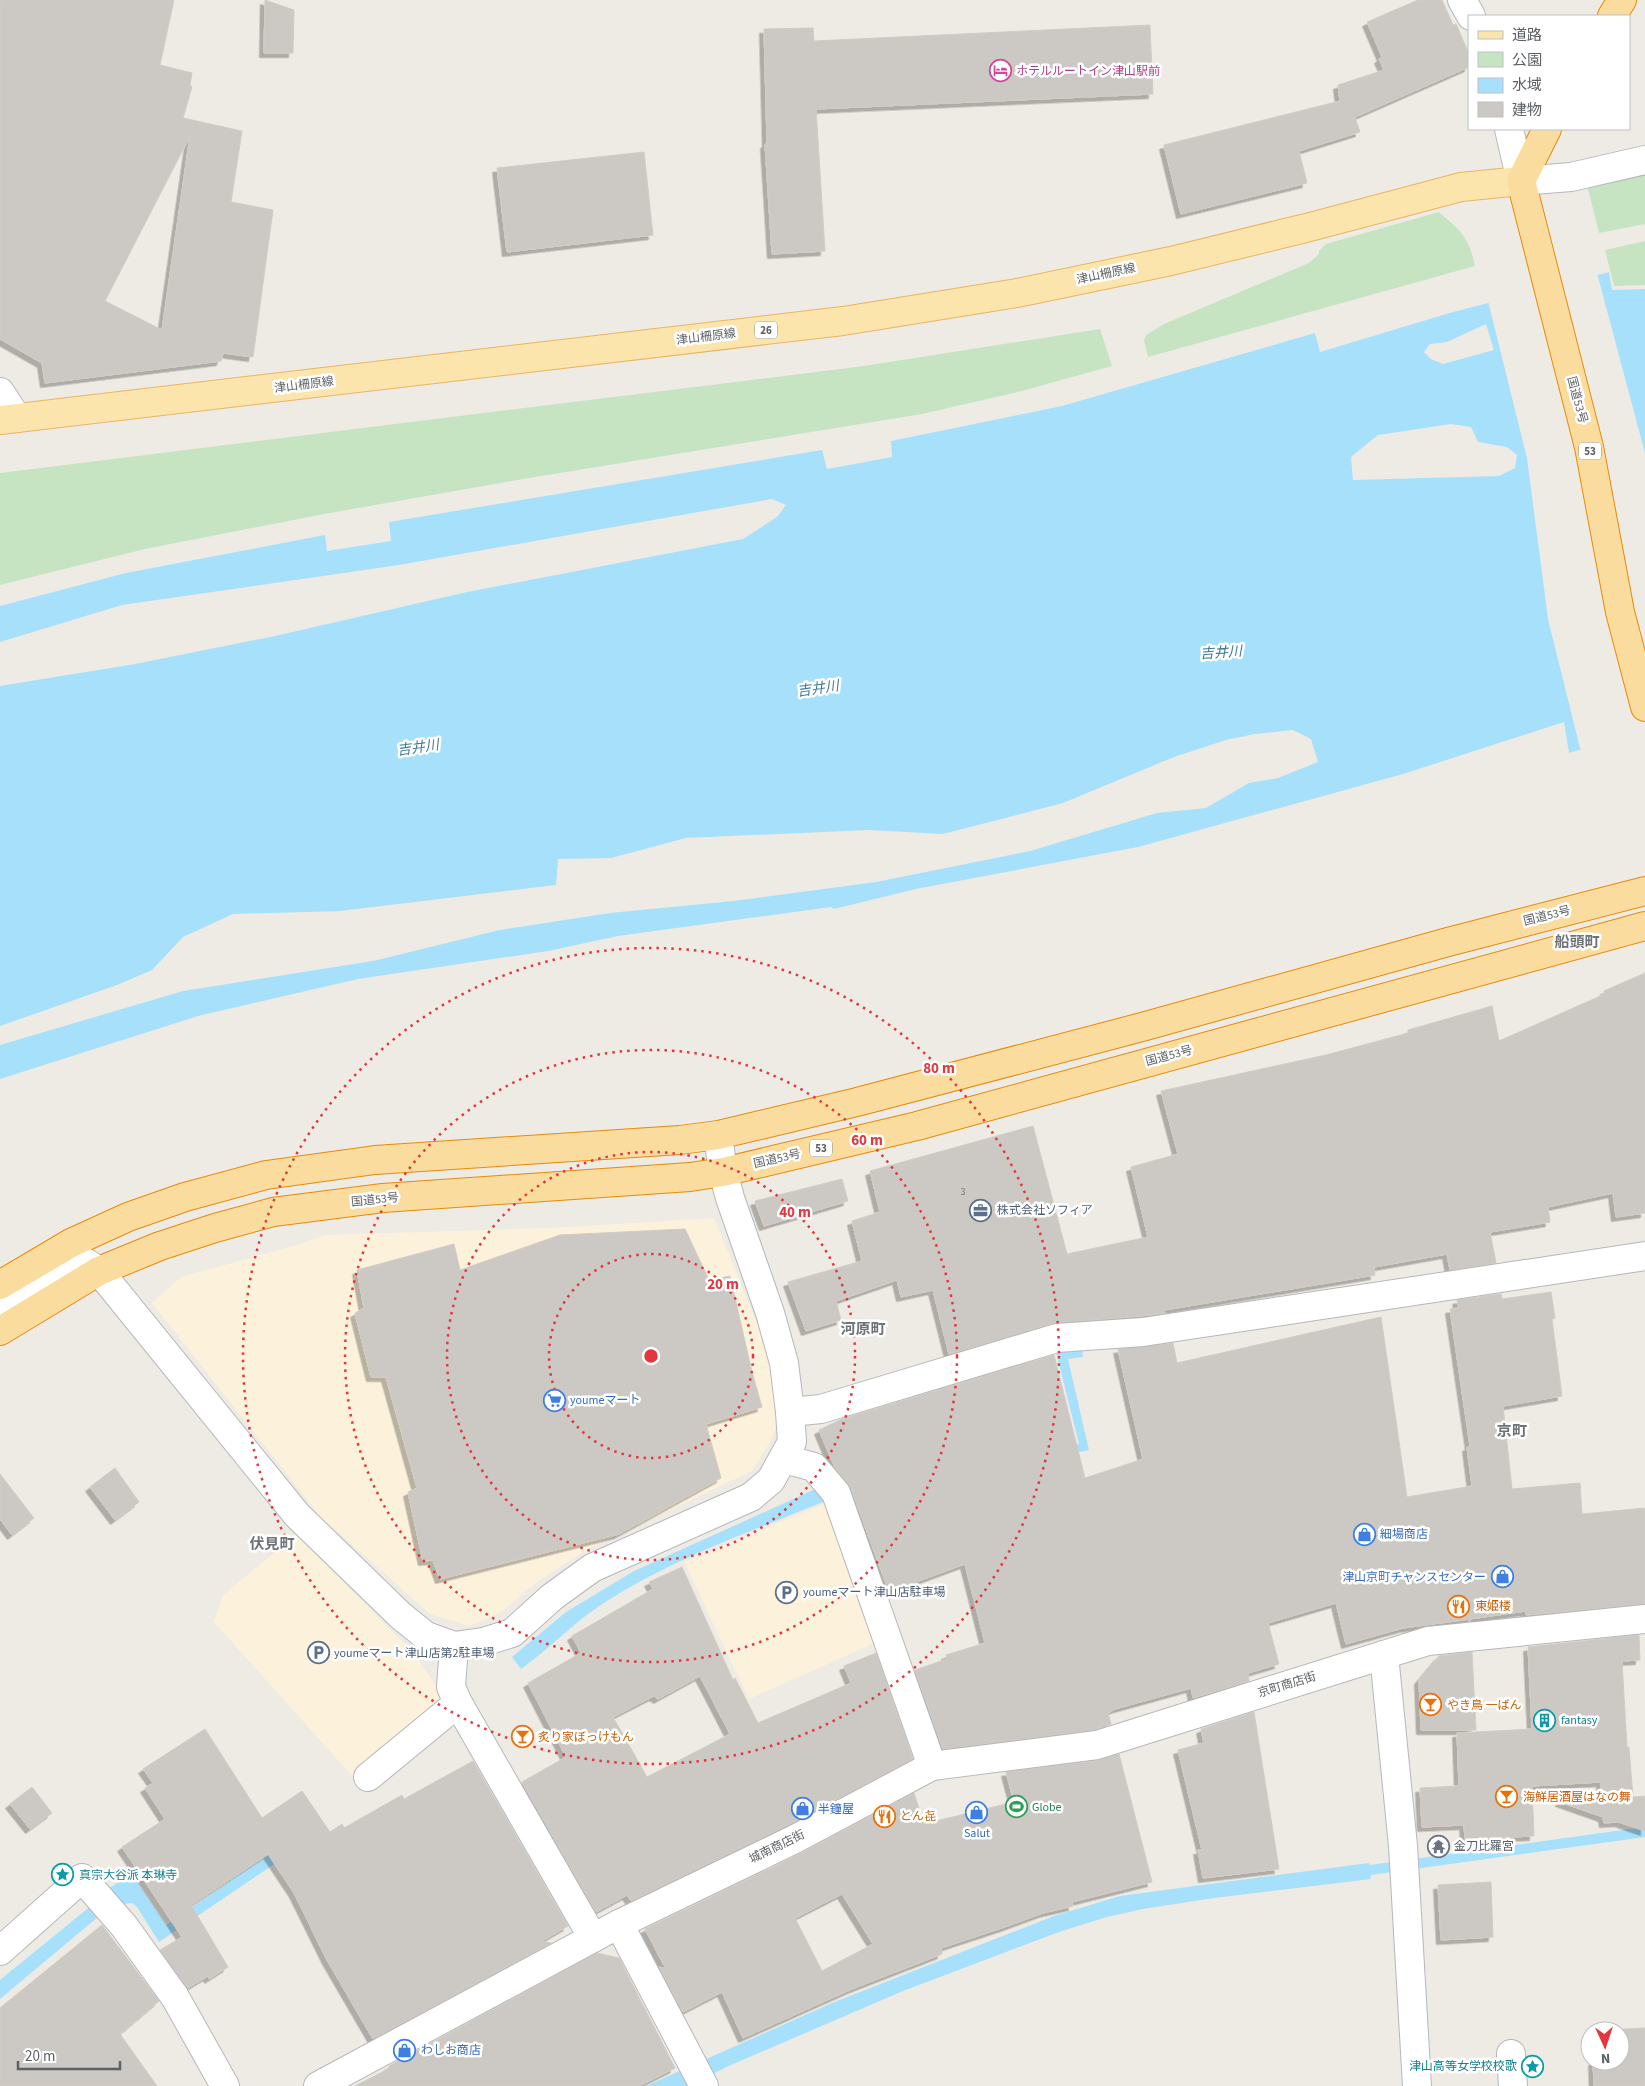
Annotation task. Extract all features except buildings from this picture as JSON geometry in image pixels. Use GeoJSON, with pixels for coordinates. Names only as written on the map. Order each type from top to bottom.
{"type":"FeatureCollection","features":[{"type":"Feature","properties":{"kind":"highway"},"geometry":{"type":"LineString","coordinates":[[1613,15],[1622,0]]}},
{"type":"Feature","properties":{"kind":"highway"},"geometry":{"type":"LineString","coordinates":[[1523,188],[1548,130]]}},
{"type":"Feature","properties":{"kind":"highway","name":"国道53号"},"geometry":{"type":"LineString","coordinates":[[1523,188],[1590,447],[1620,612],[1645,708]]}},
{"type":"Feature","properties":{"kind":"highway","name":"国道53号"},"geometry":{"type":"LineString","coordinates":[[0,1285],[71,1242],[128,1217],[185,1198],[266,1175],[375,1160],[718,1135],[1114,1035],[1448,942],[1645,891]]}},
{"type":"Feature","properties":{"kind":"highway","name":"国道53号"},"geometry":{"type":"LineString","coordinates":[[0,1332],[99,1271],[160,1246],[273,1212],[383,1198],[690,1177],[724,1172],[918,1126],[1645,926]]}},
{"type":"Feature","properties":{"kind":"main road","name":"津山柵原線"},"geometry":{"type":"LineString","coordinates":[[9,419],[852,320],[1017,293],[1172,261],[1461,187],[1523,188]]}},
{"type":"Feature","properties":{"kind":"street"},"geometry":{"type":"LineString","coordinates":[[1462,0],[1470,15]]}},
{"type":"Feature","properties":{"kind":"street"},"geometry":{"type":"LineString","coordinates":[[1509,130],[1523,188],[1645,160]]}},
{"type":"Feature","properties":{"kind":"street"},"geometry":{"type":"LineString","coordinates":[[0,392],[9,419]]}},
{"type":"Feature","properties":{"kind":"street"},"geometry":{"type":"LineString","coordinates":[[0,1305],[60,1268],[85,1262],[99,1271],[297,1515],[401,1616],[426,1636],[454,1646],[483,1642],[512,1633],[552,1597],[592,1568],[751,1497],[771,1480],[792,1442],[784,1363],[770,1313],[730,1198],[718,1135]]}},
{"type":"Feature","properties":{"kind":"street"},"geometry":{"type":"LineString","coordinates":[[790,1412],[821,1409],[1057,1338],[1143,1332],[1645,1256]]}},
{"type":"Feature","properties":{"kind":"street"},"geometry":{"type":"LineString","coordinates":[[784,1459],[814,1467],[836,1493],[932,1766]]}},
{"type":"Feature","properties":{"kind":"street","name":"京町商店街"},"geometry":{"type":"LineString","coordinates":[[932,1766],[1096,1745],[1428,1641],[1645,1619]]}},
{"type":"Feature","properties":{"kind":"street"},"geometry":{"type":"LineString","coordinates":[[454,1646],[451,1687],[458,1703],[593,1938]]}},
{"type":"Feature","properties":{"kind":"street"},"geometry":{"type":"LineString","coordinates":[[1384,1655],[1404,1846],[1417,2086]]}},
{"type":"Feature","properties":{"kind":"street"},"geometry":{"type":"LineString","coordinates":[[368,1777],[458,1703]]}},
{"type":"Feature","properties":{"kind":"street","name":"城南商店街"},"geometry":{"type":"LineString","coordinates":[[318,2086],[593,1938],[795,1839],[932,1766]]}},
{"type":"Feature","properties":{"kind":"street"},"geometry":{"type":"LineString","coordinates":[[0,1951],[82,1878],[105,1904],[175,1997],[225,2086]]}},
{"type":"Feature","properties":{"kind":"street"},"geometry":{"type":"LineString","coordinates":[[620,1924],[704,2086]]}},
{"type":"Feature","properties":{"kind":"street"},"geometry":{"type":"LineString","coordinates":[[1511,2054],[1513,2086]]}},
{"type":"Feature","properties":{"kind":"shaded area"},"geometry":{"type":"Polygon","coordinates":[[[714,1218],[767,1348],[778,1419],[772,1439],[752,1471],[588,1549],[541,1579],[501,1612],[470,1626],[430,1614],[320,1516],[152,1303],[181,1277],[304,1243],[324,1235],[552,1228],[714,1218]]]}},
{"type":"Feature","properties":{"kind":"shaded area"},"geometry":{"type":"Polygon","coordinates":[[[824,1504],[879,1641],[749,1699],[684,1562],[824,1504]]]}},
{"type":"Feature","properties":{"kind":"shaded area"},"geometry":{"type":"Polygon","coordinates":[[[296,1535],[411,1650],[446,1700],[354,1778],[214,1622],[223,1595],[296,1535]]]}},
{"type":"Feature","properties":{"kind":"green space"},"geometry":{"type":"Polygon","coordinates":[[[1645,167],[1645,224],[1599,233],[1586,181],[1645,167]]]}},
{"type":"Feature","properties":{"kind":"green space"},"geometry":{"type":"Polygon","coordinates":[[[1439,212],[1467,241],[1475,266],[1148,357],[1144,340],[1146,335],[1164,324],[1309,263],[1326,244],[1439,212]]]}},
{"type":"Feature","properties":{"kind":"green space"},"geometry":{"type":"Polygon","coordinates":[[[1645,241],[1645,285],[1614,286],[1605,250],[1645,241]]]}},
{"type":"Feature","properties":{"kind":"green space"},"geometry":{"type":"Polygon","coordinates":[[[1100,329],[1112,366],[1018,392],[922,414],[529,478],[324,514],[145,549],[0,585],[0,473],[864,366],[1100,329]]]}},
{"type":"Feature","properties":{"kind":"water","name":"吉井川"},"geometry":{"type":"Polygon","coordinates":[[[1609,272],[1612,290],[1645,289],[1645,730],[1569,753],[1564,722],[1403,774],[1138,847],[916,889],[834,909],[831,907],[618,936],[548,951],[358,979],[198,1016],[0,1079],[0,1045],[183,991],[373,961],[500,930],[610,913],[733,901],[876,882],[1030,851],[1157,813],[1206,808],[1249,783],[1278,778],[1318,762],[1311,739],[1293,730],[1255,734],[1226,740],[1174,757],[1063,803],[943,834],[869,830],[686,838],[611,858],[558,859],[556,885],[340,911],[233,914],[183,937],[152,970],[117,985],[0,1026],[0,686],[135,664],[275,636],[467,592],[743,539],[777,517],[786,505],[772,499],[399,565],[122,605],[0,642],[0,606],[126,573],[325,535],[327,551],[391,541],[389,522],[822,450],[827,469],[892,457],[891,441],[1062,406],[1315,333],[1320,352],[1453,312],[1609,272]],[[1486,324],[1447,342],[1430,344],[1424,352],[1431,359],[1443,364],[1494,350],[1486,324]],[[1451,424],[1378,435],[1351,457],[1353,480],[1499,476],[1515,468],[1517,455],[1507,447],[1478,442],[1471,427],[1451,424]]]}},
{"type":"Feature","properties":{"kind":"water"},"geometry":{"type":"Polygon","coordinates":[[[1082,1350],[1083,1357],[1068,1359],[1089,1450],[1034,1462],[943,1473],[1079,1444],[1056,1352],[1082,1350]]]}},
{"type":"Feature","properties":{"kind":"water"},"geometry":{"type":"Polygon","coordinates":[[[822,1486],[828,1500],[710,1548],[652,1575],[588,1614],[521,1669],[512,1657],[566,1612],[634,1571],[822,1486]]]}},
{"type":"Feature","properties":{"kind":"water"},"geometry":{"type":"Polygon","coordinates":[[[289,1841],[295,1850],[159,1942],[137,1907],[132,1903],[124,1904],[120,1909],[98,1917],[0,1999],[0,1980],[87,1909],[107,1890],[131,1873],[166,1925],[289,1841]]]}},
{"type":"Feature","properties":{"kind":"water"},"geometry":{"type":"Polygon","coordinates":[[[1369,1863],[1371,1879],[1214,1898],[1143,1909],[1107,1917],[1059,1932],[903,1991],[731,2065],[688,2086],[646,2086],[832,2003],[1054,1916],[1120,1896],[1369,1863]]]}},
{"type":"Feature","properties":{"kind":"pier"},"geometry":{"type":"Polygon","coordinates":[[[1597,273],[1645,453],[1645,733],[1581,752],[1548,619],[1527,458],[1488,301],[1597,273]]]}},
{"type":"Feature","properties":{"kind":"waterway"},"geometry":{"type":"LineString","coordinates":[[1356,1872],[1645,1832]]}},
{"type":"Feature","properties":{"kind":"place","name":"ホテルルートイン津山駅前"},"geometry":{"type":"Point","coordinates":[1000,71]}},
{"type":"Feature","properties":{"kind":"place","name":"株式会社ソフィア"},"geometry":{"type":"Point","coordinates":[981,1210]}},
{"type":"Feature","properties":{"kind":"place","name":"youmeマート"},"geometry":{"type":"Point","coordinates":[554,1400]}},
{"type":"Feature","properties":{"kind":"place","name":"細場商店"},"geometry":{"type":"Point","coordinates":[1364,1534]}},
{"type":"Feature","properties":{"kind":"place","name":"津山京町チャンスセンター"},"geometry":{"type":"Point","coordinates":[1502,1577]}},
{"type":"Feature","properties":{"kind":"place","name":"youmeマート津山店駐車場"},"geometry":{"type":"Point","coordinates":[787,1592]}},
{"type":"Feature","properties":{"kind":"place","name":"東姫楼"},"geometry":{"type":"Point","coordinates":[1459,1606]}},
{"type":"Feature","properties":{"kind":"place","name":"youmeマート津山店第2駐車場"},"geometry":{"type":"Point","coordinates":[318,1653]}},
{"type":"Feature","properties":{"kind":"place","name":"やき鳥 一ばん"},"geometry":{"type":"Point","coordinates":[1431,1705]}},
{"type":"Feature","properties":{"kind":"place","name":"fantasy"},"geometry":{"type":"Point","coordinates":[1545,1720]}},
{"type":"Feature","properties":{"kind":"place","name":"炙り家ぼっけもん"},"geometry":{"type":"Point","coordinates":[522,1737]}},
{"type":"Feature","properties":{"kind":"place","name":"海鮮居酒屋はなの舞"},"geometry":{"type":"Point","coordinates":[1507,1797]}},
{"type":"Feature","properties":{"kind":"place","name":"Globe"},"geometry":{"type":"Point","coordinates":[1016,1807]}},
{"type":"Feature","properties":{"kind":"place","name":"半鐘屋"},"geometry":{"type":"Point","coordinates":[802,1809]}},
{"type":"Feature","properties":{"kind":"place","name":"Salut"},"geometry":{"type":"Point","coordinates":[977,1812]}},
{"type":"Feature","properties":{"kind":"place","name":"とん㐂"},"geometry":{"type":"Point","coordinates":[884,1816]}},
{"type":"Feature","properties":{"kind":"place","name":"金刀比羅宮"},"geometry":{"type":"Point","coordinates":[1438,1846]}},
{"type":"Feature","properties":{"kind":"place","name":"真宗大谷派 本琳寺"},"geometry":{"type":"Point","coordinates":[63,1875]}},
{"type":"Feature","properties":{"kind":"place","name":"わしお商店"},"geometry":{"type":"Point","coordinates":[405,2050]}},
{"type":"Feature","properties":{"kind":"place","name":"津山高等女学校校歌"},"geometry":{"type":"Point","coordinates":[1533,2066]}},
{"type":"Feature","properties":{"kind":"district","name":"船頭町"},"geometry":{"type":"Point","coordinates":[1577,942]}},
{"type":"Feature","properties":{"kind":"district","name":"河原町"},"geometry":{"type":"Point","coordinates":[863,1329]}},
{"type":"Feature","properties":{"kind":"district","name":"京町"},"geometry":{"type":"Point","coordinates":[1512,1431]}},
{"type":"Feature","properties":{"kind":"district","name":"伏見町"},"geometry":{"type":"Point","coordinates":[272,1544]}}]}
